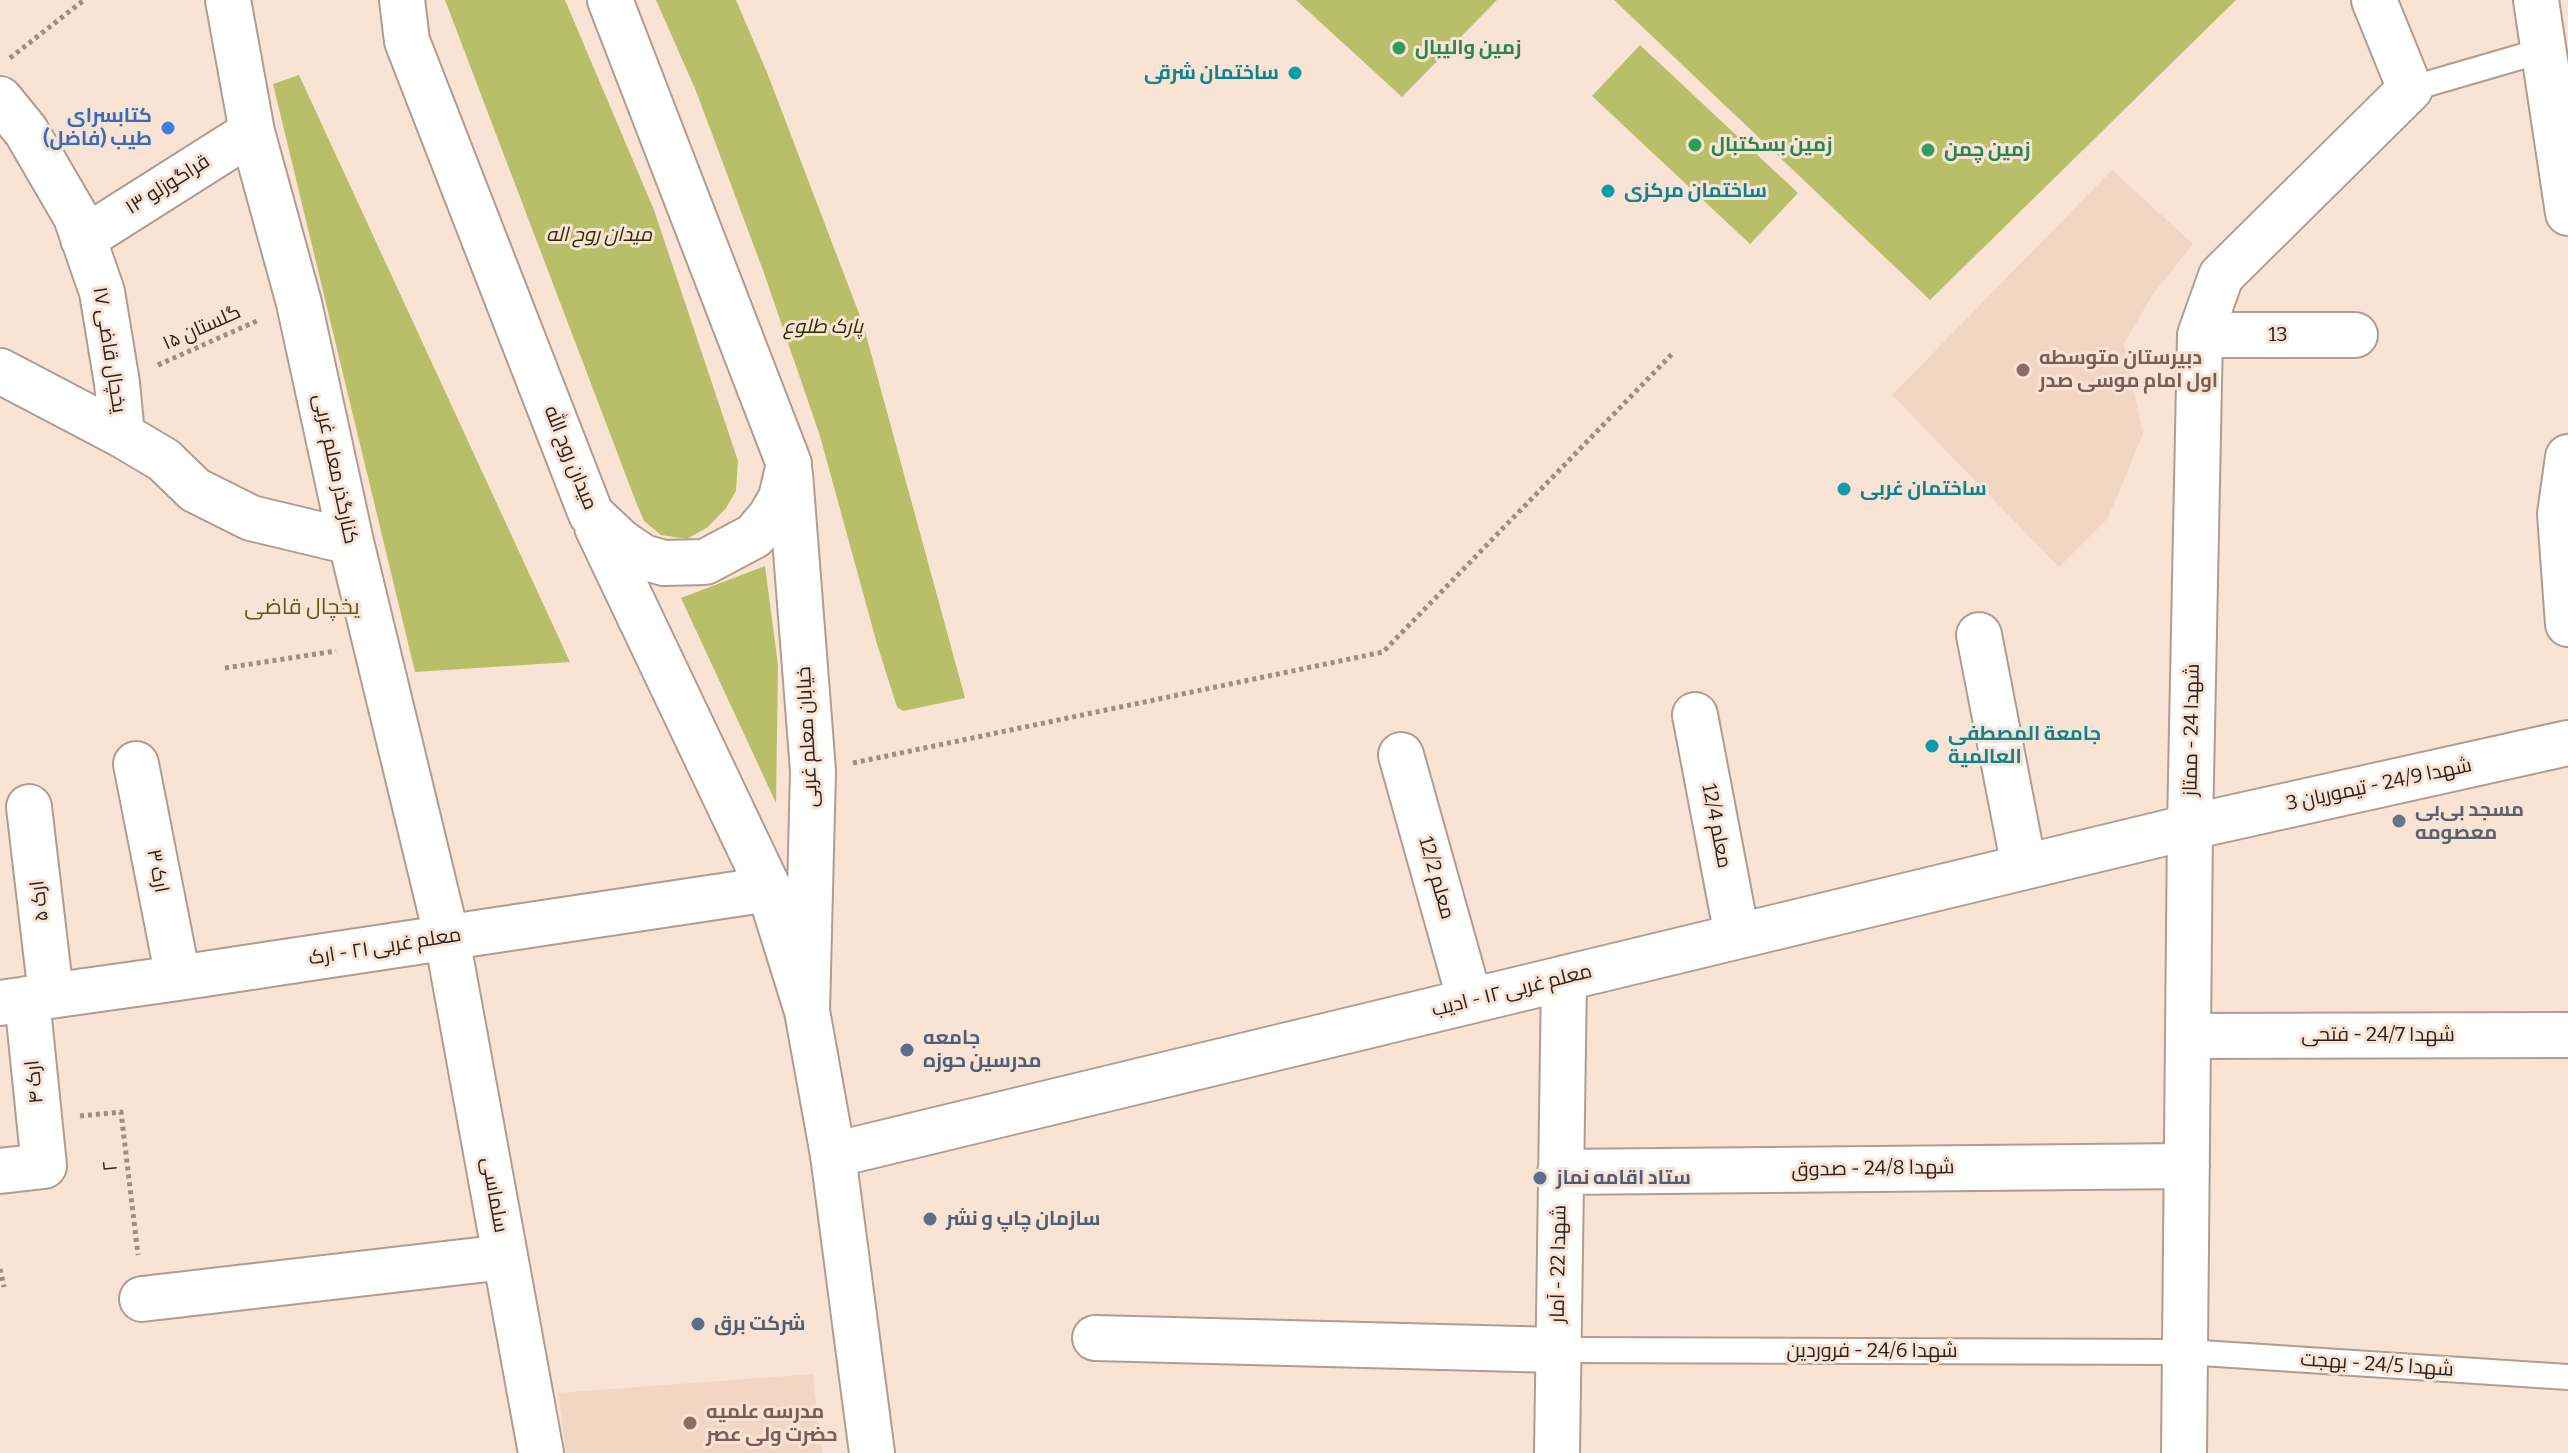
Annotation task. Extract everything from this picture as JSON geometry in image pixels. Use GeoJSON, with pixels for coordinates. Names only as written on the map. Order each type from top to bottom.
{"type":"FeatureCollection","features":[{"type":"Feature","properties":{"kind":"street","name":"کنارگذر معلم غربی"},"geometry":{"type":"LineString","coordinates":[[228,0],[252,132],[299,303],[351,542],[447,938]]}},
{"type":"Feature","properties":{"kind":"street"},"geometry":{"type":"LineString","coordinates":[[391,0],[405,21]]}},
{"type":"Feature","properties":{"kind":"street"},"geometry":{"type":"LineString","coordinates":[[610,0],[789,464]]}},
{"type":"Feature","properties":{"kind":"street"},"geometry":{"type":"LineString","coordinates":[[2374,0],[2410,89]]}},
{"type":"Feature","properties":{"kind":"street"},"geometry":{"type":"LineString","coordinates":[[2547,17],[2568,213]]}},
{"type":"Feature","properties":{"kind":"street","name":"میدان روح الله"},"geometry":{"type":"LineString","coordinates":[[405,21],[591,514],[621,542],[643,557],[664,563],[705,562],[754,536],[781,498],[789,464]]}},
{"type":"Feature","properties":{"kind":"street","name":"شهدا 24 - ممتاز"},"geometry":{"type":"LineString","coordinates":[[2184,1453],[2190,827],[2200,335],[2221,276],[2410,89]]}},
{"type":"Feature","properties":{"kind":"street","name":"۱۷ یخچال قاضی"},"geometry":{"type":"LineString","coordinates":[[0,99],[26,131],[76,217],[102,292],[122,435]]}},
{"type":"Feature","properties":{"kind":"street","name":"۱۳ قراگوزلو"},"geometry":{"type":"LineString","coordinates":[[83,239],[252,132]]}},
{"type":"Feature","properties":{"kind":"street","name":"13"},"geometry":{"type":"LineString","coordinates":[[2200,335],[2355,335]]}},
{"type":"Feature","properties":{"kind":"street"},"geometry":{"type":"LineString","coordinates":[[0,371],[122,435],[164,460],[195,490],[251,518],[351,542]]}},
{"type":"Feature","properties":{"kind":"street"},"geometry":{"type":"LineString","coordinates":[[2568,457],[2560,514],[2568,624]]}},
{"type":"Feature","properties":{"kind":"street","name":"خیابان معلم غربی"},"geometry":{"type":"LineString","coordinates":[[789,464],[813,771],[807,1011]]}},
{"type":"Feature","properties":{"kind":"street","name":"خیابان معلم غربی"},"geometry":{"type":"LineString","coordinates":[[591,514],[769,889],[807,1011],[833,1155],[872,1453]]}},
{"type":"Feature","properties":{"kind":"street"},"geometry":{"type":"LineString","coordinates":[[1979,635],[2024,867]]}},
{"type":"Feature","properties":{"kind":"street","name":"معلم 12/4"},"geometry":{"type":"LineString","coordinates":[[1695,715],[1737,936]]}},
{"type":"Feature","properties":{"kind":"street","name":"شهدا 24/9 - تیموریان 3"},"geometry":{"type":"LineString","coordinates":[[2190,827],[2568,743]]}},
{"type":"Feature","properties":{"kind":"street","name":"معلم 12/2"},"geometry":{"type":"LineString","coordinates":[[1401,755],[1470,1001]]}},
{"type":"Feature","properties":{"kind":"street","name":"ارک ۳"},"geometry":{"type":"LineString","coordinates":[[136,764],[178,978]]}},
{"type":"Feature","properties":{"kind":"street","name":"ارک ۵"},"geometry":{"type":"LineString","coordinates":[[26,999],[29,807]]}},
{"type":"Feature","properties":{"kind":"street","name":"معلم غربی ۱۲ - ادیب"},"geometry":{"type":"LineString","coordinates":[[833,1155],[2190,827]]}},
{"type":"Feature","properties":{"kind":"street","name":"معلم غربی ۲۱ - ارک"},"geometry":{"type":"LineString","coordinates":[[26,999],[769,889]]}},
{"type":"Feature","properties":{"kind":"street","name":"سلماسی"},"geometry":{"type":"LineString","coordinates":[[447,938],[541,1453]]}},
{"type":"Feature","properties":{"kind":"street","name":"شهدا 22 - آمار"},"geometry":{"type":"LineString","coordinates":[[1557,1453],[1564,978]]}},
{"type":"Feature","properties":{"kind":"street","name":"ارک ۴"},"geometry":{"type":"LineString","coordinates":[[0,1171],[44,1166],[26,999]]}},
{"type":"Feature","properties":{"kind":"street","name":"شهدا 24/7 - فتحی"},"geometry":{"type":"LineString","coordinates":[[2188,1036],[2568,1035]]}},
{"type":"Feature","properties":{"kind":"street","name":"شهدا 24/8 - صدوق"},"geometry":{"type":"LineString","coordinates":[[1560,1172],[2187,1166]]}},
{"type":"Feature","properties":{"kind":"street"},"geometry":{"type":"LineString","coordinates":[[142,1299],[505,1257]]}},
{"type":"Feature","properties":{"kind":"street"},"geometry":{"type":"LineString","coordinates":[[1095,1338],[1558,1350]]}},
{"type":"Feature","properties":{"kind":"lane"},"geometry":{"type":"LineString","coordinates":[[2410,89],[2547,17]]}},
{"type":"Feature","properties":{"kind":"lane","name":"شهدا 24/6 - فروردین"},"geometry":{"type":"LineString","coordinates":[[1558,1350],[2186,1352]]}},
{"type":"Feature","properties":{"kind":"lane","name":"شهدا 24/5 - بهجت"},"geometry":{"type":"LineString","coordinates":[[2186,1352],[2568,1377]]}},
{"type":"Feature","properties":{"kind":"path"},"geometry":{"type":"LineString","coordinates":[[0,66],[84,0]]}},
{"type":"Feature","properties":{"kind":"path","name":"۱۵ گلستان"},"geometry":{"type":"LineString","coordinates":[[117,383],[299,303]]}},
{"type":"Feature","properties":{"kind":"path"},"geometry":{"type":"LineString","coordinates":[[813,771],[1383,652],[1672,354]]}},
{"type":"Feature","properties":{"kind":"path"},"geometry":{"type":"LineString","coordinates":[[225,668],[376,645]]}},
{"type":"Feature","properties":{"kind":"path","name":"۲"},"geometry":{"type":"LineString","coordinates":[[39,1121],[121,1112],[142,1299]]}},
{"type":"Feature","properties":{"kind":"path"},"geometry":{"type":"LineString","coordinates":[[0,1269],[4,1287]]}},
{"type":"Feature","properties":{"kind":"shaded area","name":"دبیرستان متوسطه اول امام موسی صدر"},"geometry":{"type":"Polygon","coordinates":[[[2112,170],[2193,244],[2153,294],[2124,344],[2143,434],[2108,518],[2059,567],[1892,395],[2112,170]]]}},
{"type":"Feature","properties":{"kind":"shaded area","name":"مدرسه علمیه حضرت ولی عصر"},"geometry":{"type":"Polygon","coordinates":[[[813,1374],[822,1453],[566,1453],[558,1393],[813,1374]]]}},
{"type":"Feature","properties":{"kind":"green space","name":"میدان روح اله"},"geometry":{"type":"Polygon","coordinates":[[[445,0],[565,0],[654,210],[738,461],[736,491],[726,508],[708,527],[687,539],[661,535],[644,521],[445,0]]]}},
{"type":"Feature","properties":{"kind":"green space","name":"پارک طلوع"},"geometry":{"type":"Polygon","coordinates":[[[656,0],[736,0],[768,75],[863,324],[965,698],[903,711],[897,707],[820,436],[764,273],[696,91],[656,0]]]}},
{"type":"Feature","properties":{"kind":"green space","name":"زمین والیبال"},"geometry":{"type":"Polygon","coordinates":[[[1296,0],[1497,0],[1402,97],[1296,0]]]}},
{"type":"Feature","properties":{"kind":"green space","name":"زمین چمن"},"geometry":{"type":"Polygon","coordinates":[[[1614,0],[2236,0],[1930,300],[1614,0]]]}},
{"type":"Feature","properties":{"kind":"green space","name":"زمین بسکتبال"},"geometry":{"type":"Polygon","coordinates":[[[1640,45],[1798,193],[1750,244],[1592,96],[1640,45]]]}},
{"type":"Feature","properties":{"kind":"green space"},"geometry":{"type":"Polygon","coordinates":[[[299,75],[570,662],[415,672],[273,84],[299,75]]]}},
{"type":"Feature","properties":{"kind":"green space"},"geometry":{"type":"Polygon","coordinates":[[[765,566],[778,665],[776,803],[681,598],[765,566]]]}},
{"type":"Feature","properties":{"kind":"place","name":"زمین والیبال"},"geometry":{"type":"Point","coordinates":[1399,48]}},
{"type":"Feature","properties":{"kind":"place","name":"ساختمان شرقی"},"geometry":{"type":"Point","coordinates":[1295,73]}},
{"type":"Feature","properties":{"kind":"place","name":"کتابسرای طیب (فاضل)"},"geometry":{"type":"Point","coordinates":[168,128]}},
{"type":"Feature","properties":{"kind":"place","name":"زمین بسکتبال"},"geometry":{"type":"Point","coordinates":[1695,145]}},
{"type":"Feature","properties":{"kind":"place","name":"زمین چمن"},"geometry":{"type":"Point","coordinates":[1928,150]}},
{"type":"Feature","properties":{"kind":"place","name":"ساختمان مرکزی"},"geometry":{"type":"Point","coordinates":[1608,191]}},
{"type":"Feature","properties":{"kind":"place","name":"دبیرستان متوسطه اول امام موسی صدر"},"geometry":{"type":"Point","coordinates":[2023,370]}},
{"type":"Feature","properties":{"kind":"place","name":"ساختمان غربی"},"geometry":{"type":"Point","coordinates":[1844,489]}},
{"type":"Feature","properties":{"kind":"place","name":"جامعة المصطفی العالمیة"},"geometry":{"type":"Point","coordinates":[1932,746]}},
{"type":"Feature","properties":{"kind":"place","name":"مسجد بی‌بی معصومه"},"geometry":{"type":"Point","coordinates":[2399,821]}},
{"type":"Feature","properties":{"kind":"place","name":"جامعه مدرسین حوزه"},"geometry":{"type":"Point","coordinates":[907,1050]}},
{"type":"Feature","properties":{"kind":"place","name":"ستاد اقامه نماز"},"geometry":{"type":"Point","coordinates":[1540,1178]}},
{"type":"Feature","properties":{"kind":"place","name":"سازمان چاپ و نشر"},"geometry":{"type":"Point","coordinates":[930,1219]}},
{"type":"Feature","properties":{"kind":"place","name":"شرکت برق"},"geometry":{"type":"Point","coordinates":[698,1324]}},
{"type":"Feature","properties":{"kind":"place","name":"مدرسه علمیه حضرت ولی عصر"},"geometry":{"type":"Point","coordinates":[690,1423]}},
{"type":"Feature","properties":{"kind":"district","name":"یخچال قاضی"},"geometry":{"type":"Point","coordinates":[302,608]}}]}
